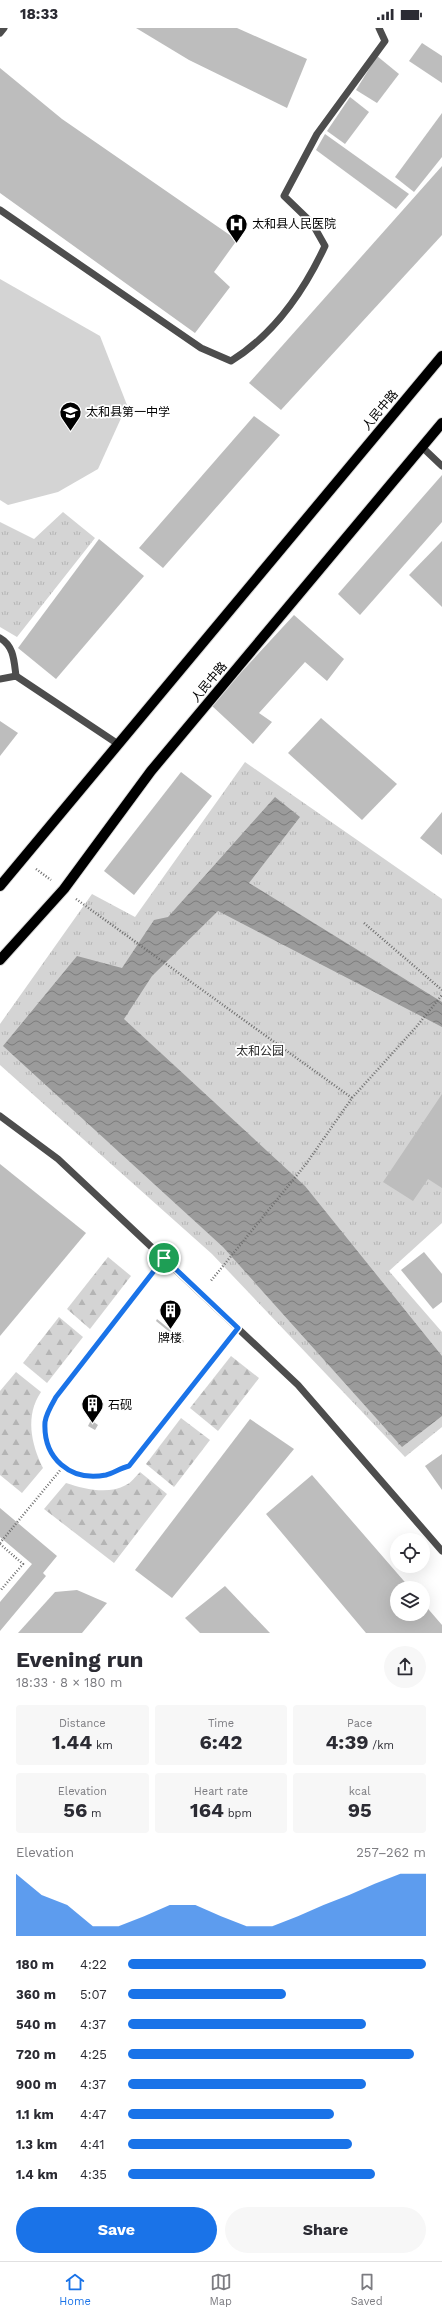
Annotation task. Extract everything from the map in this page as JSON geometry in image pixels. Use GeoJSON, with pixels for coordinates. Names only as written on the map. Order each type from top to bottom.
{"type":"FeatureCollection","features":[{"type":"Feature","properties":{"kind":"main road","name":"人民中路"},"geometry":{"type":"LineString","coordinates":[[0,886],[442,356]]}},
{"type":"Feature","properties":{"kind":"main road","name":"人民中路"},"geometry":{"type":"LineString","coordinates":[[0,960],[64,889],[151,772],[442,422]]}},
{"type":"Feature","properties":{"kind":"street"},"geometry":{"type":"LineString","coordinates":[[0,33],[4,28]]}},
{"type":"Feature","properties":{"kind":"street"},"geometry":{"type":"LineString","coordinates":[[0,210],[201,348],[230,361],[250,349],[291,305],[314,270],[325,246],[312,223],[284,196],[317,134],[385,41],[379,28]]}},
{"type":"Feature","properties":{"kind":"street"},"geometry":{"type":"LineString","coordinates":[[422,447],[442,466]]}},
{"type":"Feature","properties":{"kind":"street"},"geometry":{"type":"LineString","coordinates":[[0,638],[6,642],[13,652],[16,676]]}},
{"type":"Feature","properties":{"kind":"street"},"geometry":{"type":"LineString","coordinates":[[0,679],[16,676],[118,744]]}},
{"type":"Feature","properties":{"kind":"street"},"geometry":{"type":"LineString","coordinates":[[0,1116],[58,1159],[298,1385],[442,1551]]}},
{"type":"Feature","properties":{"kind":"path"},"geometry":{"type":"LineString","coordinates":[[364,923],[442,990]]}},
{"type":"Feature","properties":{"kind":"path"},"geometry":{"type":"LineString","coordinates":[[125,935],[352,1098]]}},
{"type":"Feature","properties":{"kind":"path"},"geometry":{"type":"LineString","coordinates":[[220,1269],[306,1164],[352,1098],[417,1026],[442,995]]}},
{"type":"Feature","properties":{"kind":"path"},"geometry":{"type":"LineString","coordinates":[[164,1258],[56,1397],[45,1421],[47,1445],[62,1468],[82,1476],[106,1475],[129,1466],[238,1328]]}},
{"type":"Feature","properties":{"kind":"path"},"geometry":{"type":"LineString","coordinates":[[0,1591],[23,1564],[0,1544],[62,1468]]}},
{"type":"Feature","properties":{"kind":"green space"},"geometry":{"type":"Polygon","coordinates":[[[0,279],[100,336],[127,405],[98,469],[58,492],[8,505],[0,500],[0,279]]]}},
{"type":"Feature","properties":{"kind":"green space"},"geometry":{"type":"Polygon","coordinates":[[[63,512],[95,538],[17,637],[0,627],[0,522],[34,539],[63,512]]]}},
{"type":"Feature","properties":{"kind":"green space","name":"太和公园"},"geometry":{"type":"Polygon","coordinates":[[[245,762],[442,899],[442,1223],[389,1271],[442,1332],[442,1427],[405,1457],[212,1254],[0,1065],[0,1024],[92,894],[135,917],[245,762]]]}},
{"type":"Feature","properties":{"kind":"green space"},"geometry":{"type":"Polygon","coordinates":[[[108,1257],[131,1276],[90,1329],[67,1309],[108,1257]]]}},
{"type":"Feature","properties":{"kind":"green space"},"geometry":{"type":"Polygon","coordinates":[[[59,1317],[83,1337],[47,1383],[23,1363],[59,1317]]]}},
{"type":"Feature","properties":{"kind":"green space"},"geometry":{"type":"Polygon","coordinates":[[[231,1356],[259,1378],[218,1431],[190,1408],[231,1356]]]}},
{"type":"Feature","properties":{"kind":"green space"},"geometry":{"type":"Polygon","coordinates":[[[16,1372],[41,1392],[36,1401],[31,1420],[35,1449],[43,1468],[22,1493],[0,1475],[0,1391],[16,1372]]]}},
{"type":"Feature","properties":{"kind":"green space"},"geometry":{"type":"Polygon","coordinates":[[[181,1418],[210,1440],[174,1487],[146,1464],[181,1418]]]}},
{"type":"Feature","properties":{"kind":"green space"},"geometry":{"type":"Polygon","coordinates":[[[140,1472],[167,1494],[114,1563],[44,1509],[66,1483],[88,1489],[112,1490],[128,1484],[140,1472]]]}},
{"type":"Feature","properties":{"kind":"water"},"geometry":{"type":"Polygon","coordinates":[[[275,797],[300,817],[249,883],[442,1002],[442,1027],[218,911],[152,976],[124,1019],[305,1186],[442,1356],[442,1416],[402,1447],[223,1247],[3,1046],[77,956],[122,968],[154,920],[168,917],[275,797]]]}},
{"type":"Feature","properties":{"kind":"building"},"geometry":{"type":"Polygon","coordinates":[[[136,28],[237,28],[307,59],[287,108],[189,60],[136,28]]]}},
{"type":"Feature","properties":{"kind":"building"},"geometry":{"type":"Polygon","coordinates":[[[422,43],[442,56],[442,83],[409,61],[422,43]]]}},
{"type":"Feature","properties":{"kind":"building"},"geometry":{"type":"Polygon","coordinates":[[[377,56],[399,74],[377,103],[356,90],[377,56]]]}},
{"type":"Feature","properties":{"kind":"building"},"geometry":{"type":"Polygon","coordinates":[[[0,68],[62,119],[237,240],[214,272],[230,287],[195,333],[0,193],[0,68]]]}},
{"type":"Feature","properties":{"kind":"building"},"geometry":{"type":"Polygon","coordinates":[[[350,97],[369,112],[345,144],[327,131],[350,97]]]}},
{"type":"Feature","properties":{"kind":"building"},"geometry":{"type":"Polygon","coordinates":[[[442,113],[442,157],[414,192],[395,177],[442,113]]]}},
{"type":"Feature","properties":{"kind":"building"},"geometry":{"type":"Polygon","coordinates":[[[325,134],[409,194],[396,209],[316,150],[325,134]]]}},
{"type":"Feature","properties":{"kind":"building"},"geometry":{"type":"Polygon","coordinates":[[[442,166],[442,235],[281,410],[249,383],[442,166]]]}},
{"type":"Feature","properties":{"kind":"building"},"geometry":{"type":"Polygon","coordinates":[[[254,416],[280,435],[163,568],[139,548],[254,416]]]}},
{"type":"Feature","properties":{"kind":"building"},"geometry":{"type":"Polygon","coordinates":[[[442,475],[442,522],[360,615],[338,594],[442,475]]]}},
{"type":"Feature","properties":{"kind":"building"},"geometry":{"type":"Polygon","coordinates":[[[99,539],[144,576],[56,679],[18,648],[99,539]]]}},
{"type":"Feature","properties":{"kind":"building"},"geometry":{"type":"Polygon","coordinates":[[[442,541],[442,607],[409,575],[442,541]]]}},
{"type":"Feature","properties":{"kind":"building"},"geometry":{"type":"Polygon","coordinates":[[[294,615],[344,659],[327,681],[305,662],[259,713],[272,722],[253,744],[211,705],[294,615]]]}},
{"type":"Feature","properties":{"kind":"building"},"geometry":{"type":"Polygon","coordinates":[[[321,718],[397,784],[362,820],[288,753],[321,718]]]}},
{"type":"Feature","properties":{"kind":"building"},"geometry":{"type":"Polygon","coordinates":[[[0,721],[18,733],[0,756],[0,721]]]}},
{"type":"Feature","properties":{"kind":"building"},"geometry":{"type":"Polygon","coordinates":[[[181,772],[212,796],[134,895],[104,871],[181,772]]]}},
{"type":"Feature","properties":{"kind":"building"},"geometry":{"type":"Polygon","coordinates":[[[442,812],[442,855],[420,838],[442,812]]]}},
{"type":"Feature","properties":{"kind":"building"},"geometry":{"type":"Polygon","coordinates":[[[442,1094],[442,1188],[428,1179],[413,1201],[383,1182],[442,1094]]]}},
{"type":"Feature","properties":{"kind":"building"},"geometry":{"type":"Polygon","coordinates":[[[0,1164],[86,1233],[0,1336],[0,1164]]]}},
{"type":"Feature","properties":{"kind":"building"},"geometry":{"type":"Polygon","coordinates":[[[424,1252],[442,1274],[442,1302],[433,1309],[401,1270],[424,1252]]]}},
{"type":"Feature","properties":{"kind":"building","name":"牌楼"},"geometry":{"type":"Polygon","coordinates":[[[157,1319],[184,1341],[183,1343],[156,1321],[157,1319]]]}},
{"type":"Feature","properties":{"kind":"building"},"geometry":{"type":"Polygon","coordinates":[[[250,1419],[294,1449],[172,1598],[135,1570],[250,1419]]]}},
{"type":"Feature","properties":{"kind":"building","name":"石砚"},"geometry":{"type":"Polygon","coordinates":[[[91,1420],[98,1425],[95,1430],[88,1426],[91,1420]]]}},
{"type":"Feature","properties":{"kind":"building"},"geometry":{"type":"Polygon","coordinates":[[[442,1454],[442,1490],[425,1466],[442,1454]]]}},
{"type":"Feature","properties":{"kind":"building"},"geometry":{"type":"Polygon","coordinates":[[[312,1475],[390,1565],[390,1573],[397,1573],[404,1581],[390,1581],[390,1621],[430,1621],[430,1611],[442,1625],[442,1633],[366,1633],[266,1514],[312,1475]]]}},
{"type":"Feature","properties":{"kind":"building"},"geometry":{"type":"Polygon","coordinates":[[[0,1508],[57,1556],[43,1573],[46,1576],[0,1631],[0,1602],[32,1564],[0,1537],[0,1508]]]}},
{"type":"Feature","properties":{"kind":"building"},"geometry":{"type":"Polygon","coordinates":[[[225,1586],[270,1633],[200,1633],[185,1618],[225,1586]]]}},
{"type":"Feature","properties":{"kind":"building"},"geometry":{"type":"Polygon","coordinates":[[[77,1590],[107,1603],[82,1633],[18,1633],[55,1592],[77,1590]]]}},
{"type":"Feature","properties":{"kind":"place","name":"太和县人民医院"},"geometry":{"type":"Point","coordinates":[237,244]}},
{"type":"Feature","properties":{"kind":"place","name":"太和县第一中学"},"geometry":{"type":"Point","coordinates":[71,432]}},
{"type":"Feature","properties":{"kind":"place","name":"牌楼"},"geometry":{"type":"Point","coordinates":[170,1330]}},
{"type":"Feature","properties":{"kind":"place","name":"石砚"},"geometry":{"type":"Point","coordinates":[93,1424]}},
{"type":"Feature","properties":{"kind":"route"},"geometry":{"type":"LineString","coordinates":[[164,1258],[238,1328],[129,1466],[106,1475],[82,1476],[62,1468],[47,1445],[45,1421],[56,1397],[164,1258]]}}]}
